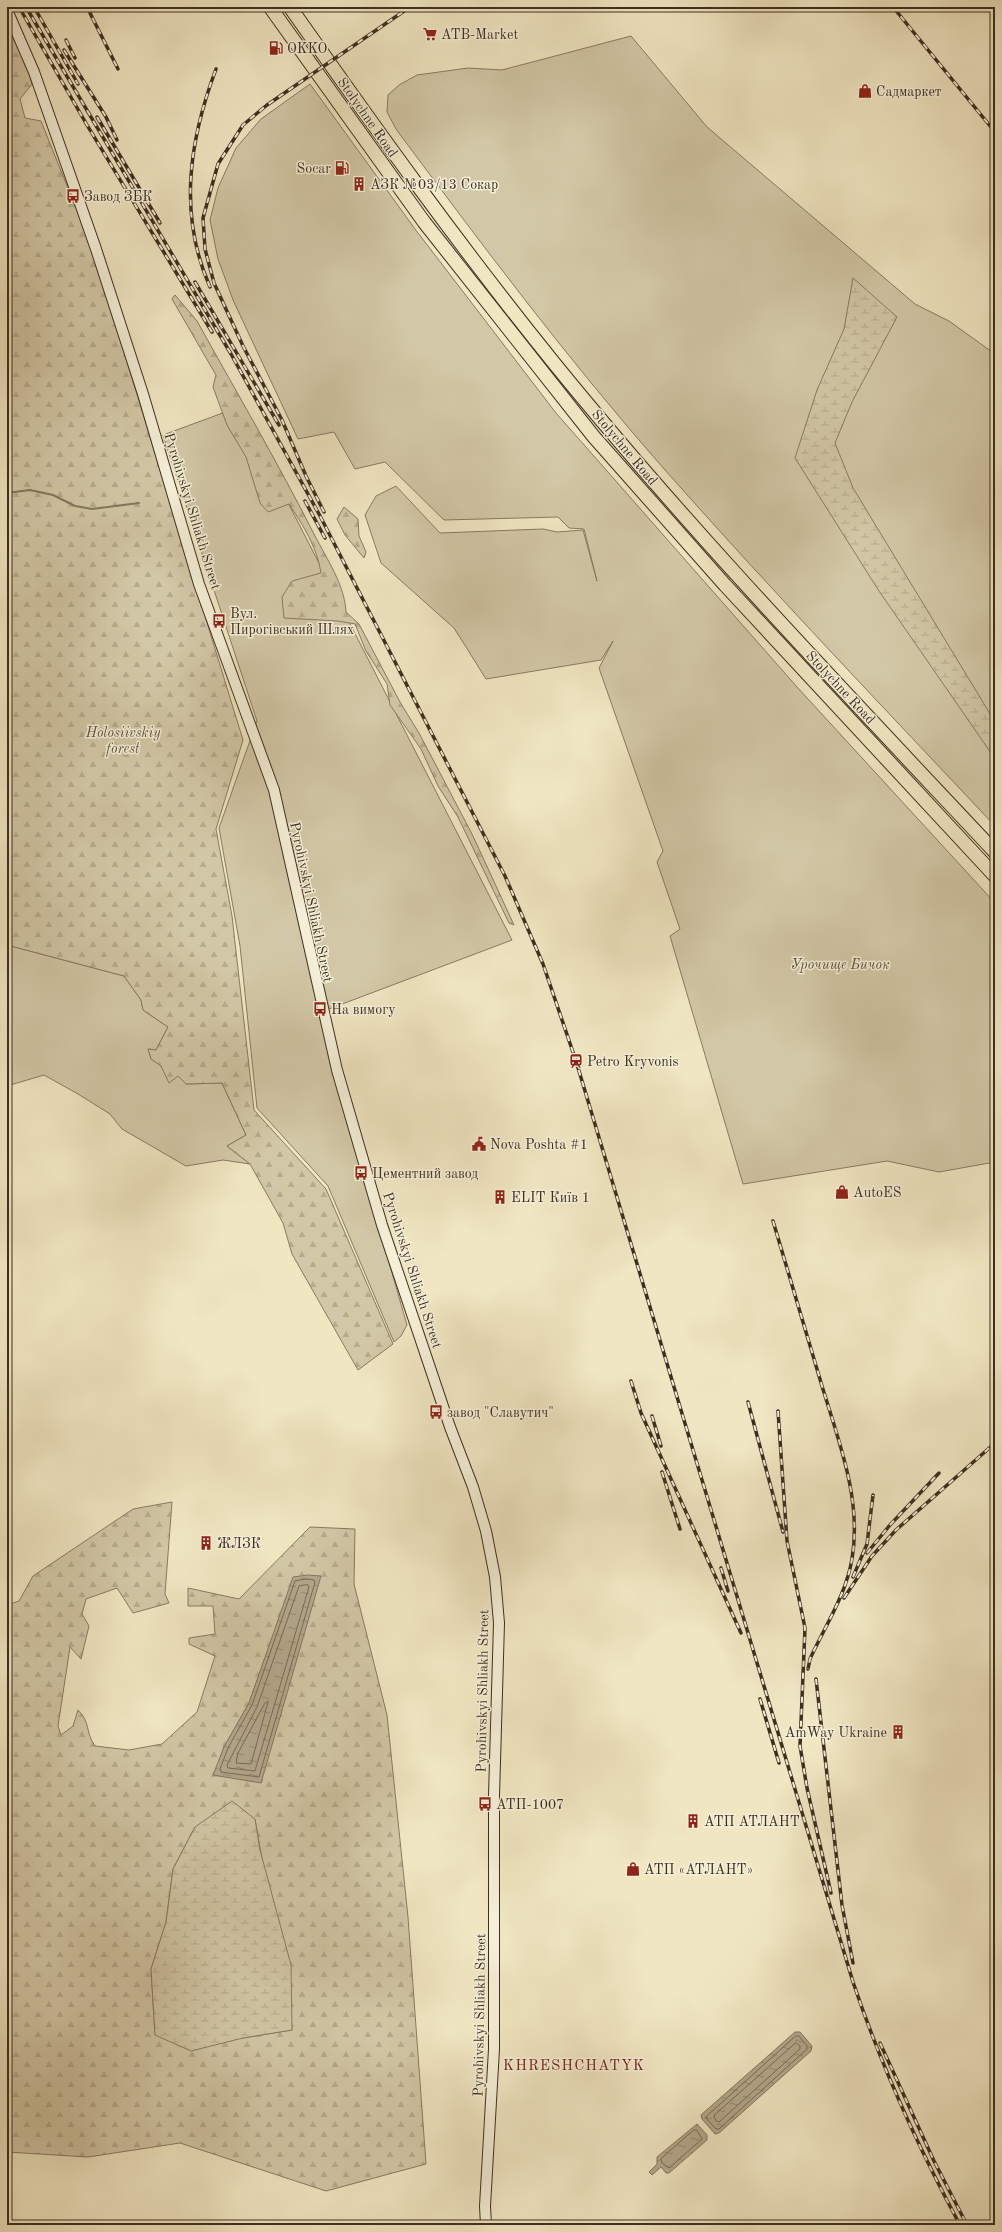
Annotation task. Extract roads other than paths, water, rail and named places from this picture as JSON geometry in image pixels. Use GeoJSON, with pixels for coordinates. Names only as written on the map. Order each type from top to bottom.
{"type":"FeatureCollection","features":[{"type":"Feature","properties":{"kind":"highway","name":"Stolychne Road"},"geometry":{"type":"LineString","coordinates":[[270,7],[424,222],[594,437],[725,585],[995,876]]}},
{"type":"Feature","properties":{"kind":"highway","name":"Stolychne Road"},"geometry":{"type":"LineString","coordinates":[[290,7],[433,207],[559,369],[667,496],[738,576],[995,852]]}},
{"type":"Feature","properties":{"kind":"street","name":"Pyrohivskyi Shliakh Street"},"geometry":{"type":"LineString","coordinates":[[7,10],[34,72],[96,249],[143,394],[199,584],[274,790],[337,1070],[382,1225],[450,1427],[473,1487],[486,1531],[495,1577],[499,1623],[494,1796],[494,2049],[485,2206],[486,2225]]}},
{"type":"Feature","properties":{"kind":"water"},"geometry":{"type":"Polygon","coordinates":[[[308,1575],[321,1576],[261,1783],[213,1775],[224,1747],[249,1703],[293,1577],[308,1575]]]}},
{"type":"Feature","properties":{"kind":"water"},"geometry":{"type":"Polygon","coordinates":[[[795,2032],[800,2032],[812,2046],[811,2051],[719,2133],[715,2134],[702,2119],[701,2115],[795,2032]]]}},
{"type":"Feature","properties":{"kind":"water"},"geometry":{"type":"Polygon","coordinates":[[[697,2124],[707,2135],[707,2140],[669,2173],[666,2173],[661,2167],[652,2175],[649,2172],[657,2164],[657,2157],[697,2124]]]}},
{"type":"Feature","properties":{"kind":"waterway"},"geometry":{"type":"LineString","coordinates":[[7,493],[30,490],[53,495],[75,506],[92,509],[139,503]]}},
{"type":"Feature","properties":{"kind":"railway"},"geometry":{"type":"LineString","coordinates":[[19,7],[87,125],[212,332]]}},
{"type":"Feature","properties":{"kind":"railway"},"geometry":{"type":"LineString","coordinates":[[26,7],[231,354],[319,514],[505,876],[543,964],[576,1061],[853,1982],[864,2014],[901,2106],[960,2225]]}},
{"type":"Feature","properties":{"kind":"railway"},"geometry":{"type":"LineString","coordinates":[[34,7],[78,84]]}},
{"type":"Feature","properties":{"kind":"railway"},"geometry":{"type":"LineString","coordinates":[[87,7],[118,69]]}},
{"type":"Feature","properties":{"kind":"railway"},"geometry":{"type":"LineString","coordinates":[[324,512],[306,476],[282,420],[243,346],[214,283],[205,249],[203,218],[218,164],[243,125],[267,105],[410,7]]}},
{"type":"Feature","properties":{"kind":"railway"},"geometry":{"type":"LineString","coordinates":[[893,7],[995,132]]}},
{"type":"Feature","properties":{"kind":"railway"},"geometry":{"type":"LineString","coordinates":[[66,40],[75,58]]}},
{"type":"Feature","properties":{"kind":"railway"},"geometry":{"type":"LineString","coordinates":[[64,50],[106,117],[117,140]]}},
{"type":"Feature","properties":{"kind":"railway"},"geometry":{"type":"LineString","coordinates":[[210,287],[200,260],[194,233],[191,205],[191,178],[199,123],[216,69]]}},
{"type":"Feature","properties":{"kind":"railway"},"geometry":{"type":"LineString","coordinates":[[97,117],[160,223]]}},
{"type":"Feature","properties":{"kind":"railway"},"geometry":{"type":"LineString","coordinates":[[195,282],[279,425]]}},
{"type":"Feature","properties":{"kind":"railway"},"geometry":{"type":"LineString","coordinates":[[305,501],[325,538]]}},
{"type":"Feature","properties":{"kind":"railway"},"geometry":{"type":"LineString","coordinates":[[773,1221],[842,1450],[854,1515],[854,1537],[849,1572],[840,1598],[810,1659],[808,1669]]}},
{"type":"Feature","properties":{"kind":"railway"},"geometry":{"type":"LineString","coordinates":[[631,1381],[641,1413],[741,1633]]}},
{"type":"Feature","properties":{"kind":"railway"},"geometry":{"type":"LineString","coordinates":[[748,1402],[783,1532]]}},
{"type":"Feature","properties":{"kind":"railway"},"geometry":{"type":"LineString","coordinates":[[778,1411],[787,1541],[805,1628],[800,1746],[807,1788],[831,1893]]}},
{"type":"Feature","properties":{"kind":"railway"},"geometry":{"type":"LineString","coordinates":[[652,1416],[661,1446]]}},
{"type":"Feature","properties":{"kind":"railway"},"geometry":{"type":"LineString","coordinates":[[844,1598],[872,1556],[896,1530],[995,1443]]}},
{"type":"Feature","properties":{"kind":"railway"},"geometry":{"type":"LineString","coordinates":[[662,1472],[680,1529]]}},
{"type":"Feature","properties":{"kind":"railway"},"geometry":{"type":"LineString","coordinates":[[867,1553],[890,1525],[939,1473]]}},
{"type":"Feature","properties":{"kind":"railway"},"geometry":{"type":"LineString","coordinates":[[853,1577],[867,1544],[873,1495]]}},
{"type":"Feature","properties":{"kind":"railway"},"geometry":{"type":"LineString","coordinates":[[721,1568],[728,1591]]}},
{"type":"Feature","properties":{"kind":"railway"},"geometry":{"type":"LineString","coordinates":[[816,1679],[842,1905],[853,1963]]}},
{"type":"Feature","properties":{"kind":"railway"},"geometry":{"type":"LineString","coordinates":[[760,1699],[779,1763]]}},
{"type":"Feature","properties":{"kind":"railway"},"geometry":{"type":"LineString","coordinates":[[880,2043],[934,2161],[967,2225]]}},
{"type":"Feature","properties":{"kind":"place","name":"ATB-Market"},"geometry":{"type":"Point","coordinates":[430,34]}},
{"type":"Feature","properties":{"kind":"place","name":"OKKO"},"geometry":{"type":"Point","coordinates":[276,48]}},
{"type":"Feature","properties":{"kind":"place","name":"Садмаркет"},"geometry":{"type":"Point","coordinates":[865,91]}},
{"type":"Feature","properties":{"kind":"place","name":"Socar"},"geometry":{"type":"Point","coordinates":[342,168]}},
{"type":"Feature","properties":{"kind":"place","name":"АЗК №03/13 Сокар"},"geometry":{"type":"Point","coordinates":[359,184]}},
{"type":"Feature","properties":{"kind":"place","name":"Завод ЗБК"},"geometry":{"type":"Point","coordinates":[73,196]}},
{"type":"Feature","properties":{"kind":"place","name":"Вул. Пирогівський Шлях"},"geometry":{"type":"Point","coordinates":[219,621]}},
{"type":"Feature","properties":{"kind":"place","name":"На вимогу"},"geometry":{"type":"Point","coordinates":[320,1009]}},
{"type":"Feature","properties":{"kind":"place","name":"Petro Kryvonis"},"geometry":{"type":"Point","coordinates":[576,1061]}},
{"type":"Feature","properties":{"kind":"place","name":"Nova Poshta #1"},"geometry":{"type":"Point","coordinates":[479,1144]}},
{"type":"Feature","properties":{"kind":"place","name":"Цементний завод"},"geometry":{"type":"Point","coordinates":[361,1173]}},
{"type":"Feature","properties":{"kind":"place","name":"AutoES"},"geometry":{"type":"Point","coordinates":[842,1192]}},
{"type":"Feature","properties":{"kind":"place","name":"ELIT Київ 1"},"geometry":{"type":"Point","coordinates":[500,1197]}},
{"type":"Feature","properties":{"kind":"place","name":"завод \"Славутич\""},"geometry":{"type":"Point","coordinates":[436,1412]}},
{"type":"Feature","properties":{"kind":"place","name":"ЖЛЗК"},"geometry":{"type":"Point","coordinates":[206,1543]}},
{"type":"Feature","properties":{"kind":"place","name":"AmWay Ukraine"},"geometry":{"type":"Point","coordinates":[898,1732]}},
{"type":"Feature","properties":{"kind":"place","name":"АТП-1007"},"geometry":{"type":"Point","coordinates":[485,1804]}},
{"type":"Feature","properties":{"kind":"place","name":"АТП АТЛАНТ"},"geometry":{"type":"Point","coordinates":[693,1821]}},
{"type":"Feature","properties":{"kind":"place","name":"АТП «АТЛАНТ»"},"geometry":{"type":"Point","coordinates":[633,1869]}},
{"type":"Feature","properties":{"kind":"district","name":"KHRESHCHATYK"},"geometry":{"type":"Point","coordinates":[574,2065]}},
{"type":"Feature","properties":{"kind":"park label","name":"Holosiivskiy forest"},"geometry":{"type":"Point","coordinates":[123,740]}},
{"type":"Feature","properties":{"kind":"park label","name":"Урочище Бичок"},"geometry":{"type":"Point","coordinates":[840,964]}}]}
